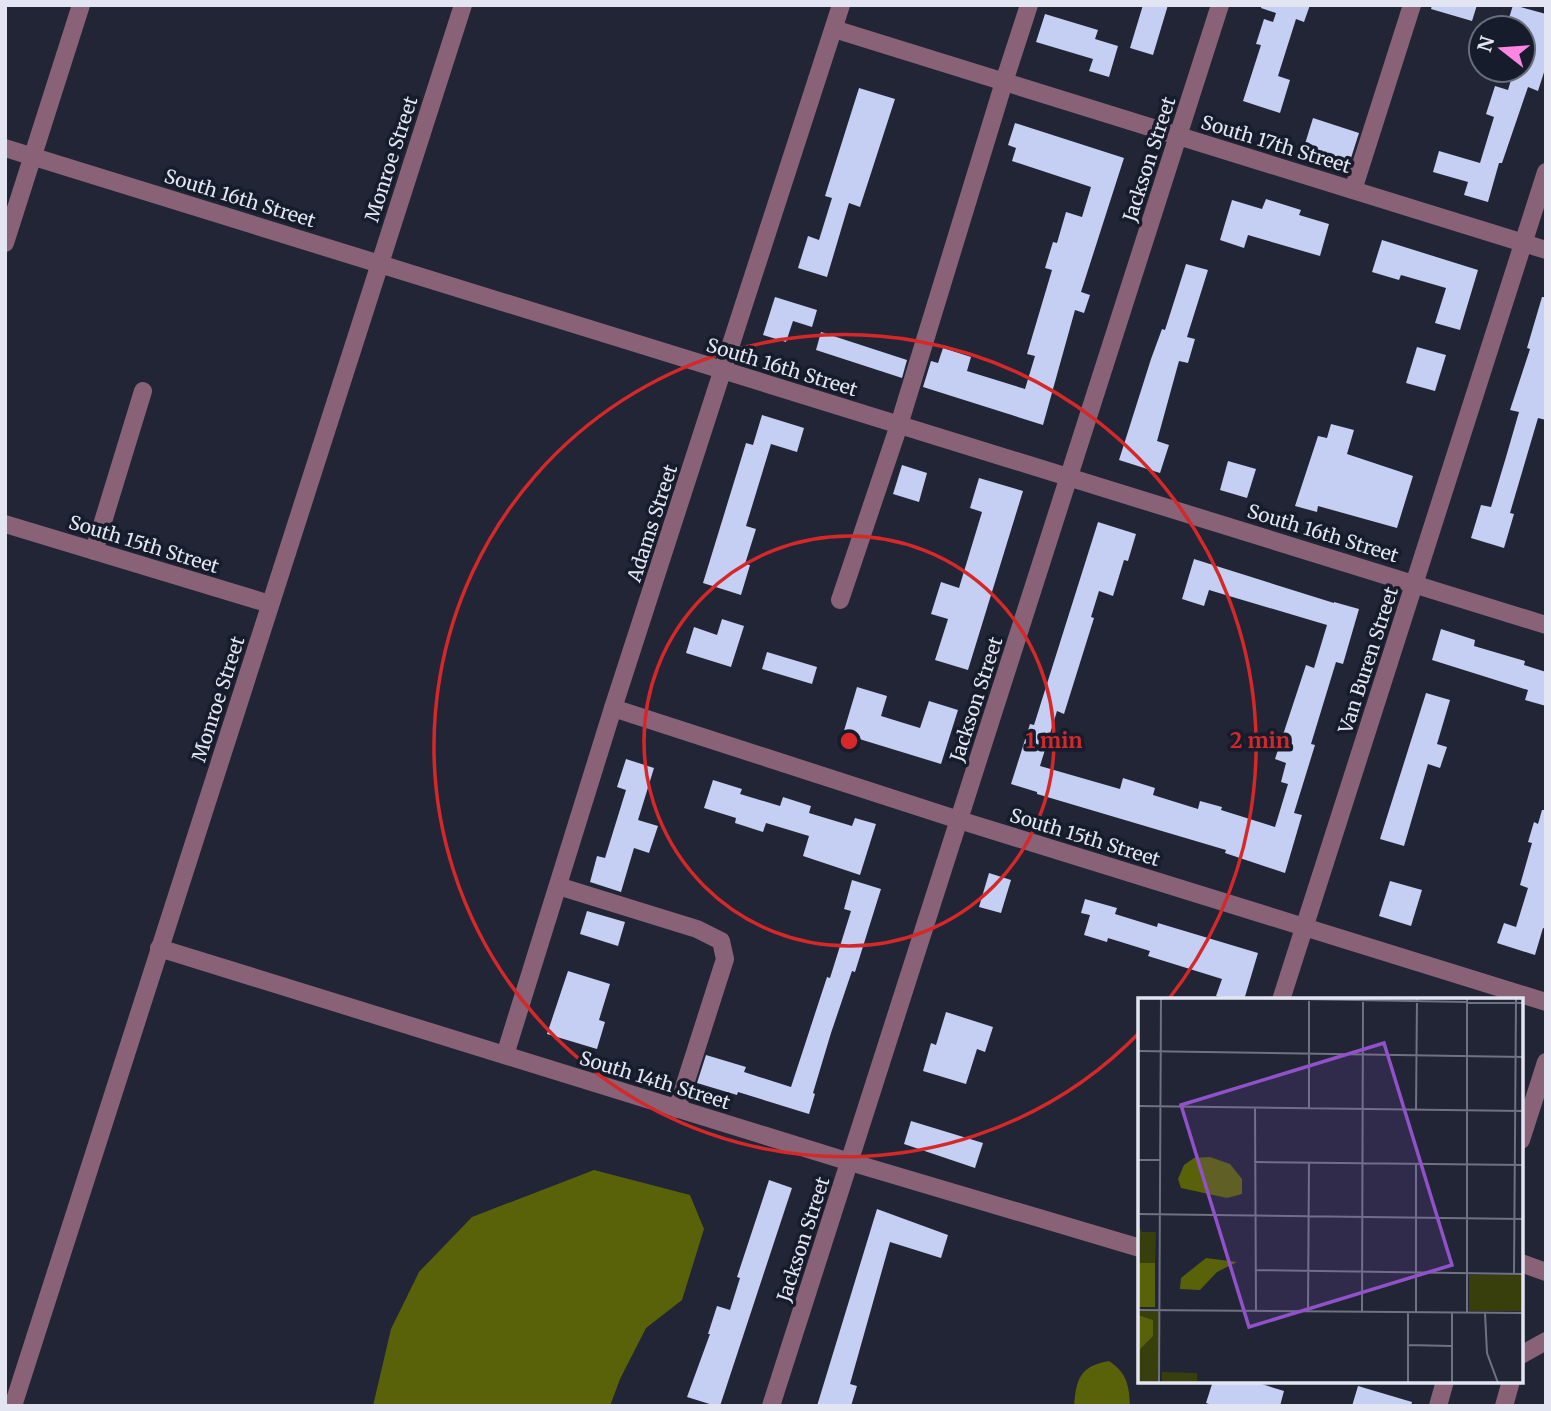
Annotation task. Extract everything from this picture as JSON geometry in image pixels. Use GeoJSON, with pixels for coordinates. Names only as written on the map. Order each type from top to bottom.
{"type":"FeatureCollection","features":[{"type":"Feature","properties":{"kind":"street"},"geometry":{"type":"LineString","coordinates":[[5,243],[81,5]]}},
{"type":"Feature","properties":{"kind":"street","name":"Monroe Street"},"geometry":{"type":"LineString","coordinates":[[10,1404],[463,5]]}},
{"type":"Feature","properties":{"kind":"street","name":"Adams Street"},"geometry":{"type":"LineString","coordinates":[[505,1055],[613,708],[841,5]]}},
{"type":"Feature","properties":{"kind":"street"},"geometry":{"type":"LineString","coordinates":[[840,600],[899,425],[1029,5]]}},
{"type":"Feature","properties":{"kind":"street","name":"Jackson Street"},"geometry":{"type":"LineString","coordinates":[[771,1406],[1220,5]]}},
{"type":"Feature","properties":{"kind":"street"},"geometry":{"type":"LineString","coordinates":[[1353,190],[1412,5]]}},
{"type":"Feature","properties":{"kind":"street","name":"South 17th Street"},"geometry":{"type":"LineString","coordinates":[[834,29],[1546,250]]}},
{"type":"Feature","properties":{"kind":"street","name":"South 16th Street"},"geometry":{"type":"LineString","coordinates":[[5,148],[1546,625]]}},
{"type":"Feature","properties":{"kind":"street","name":"Van Buren Street"},"geometry":{"type":"LineString","coordinates":[[1282,998],[1546,172]]}},
{"type":"Feature","properties":{"kind":"street"},"geometry":{"type":"LineString","coordinates":[[94,551],[143,391]]}},
{"type":"Feature","properties":{"kind":"street","name":"South 15th Street"},"geometry":{"type":"LineString","coordinates":[[5,524],[270,604]]}},
{"type":"Feature","properties":{"kind":"street","name":"South 15th Street"},"geometry":{"type":"LineString","coordinates":[[613,708],[959,820],[1546,1002]]}},
{"type":"Feature","properties":{"kind":"street"},"geometry":{"type":"LineString","coordinates":[[558,886],[698,929],[721,941],[725,959],[677,1109]]}},
{"type":"Feature","properties":{"kind":"street","name":"South 14th Street"},"geometry":{"type":"LineString","coordinates":[[159,948],[850,1162],[1138,1247]]}},
{"type":"Feature","properties":{"kind":"street"},"geometry":{"type":"LineString","coordinates":[[1523,1134],[1546,1062]]}},
{"type":"Feature","properties":{"kind":"street"},"geometry":{"type":"LineString","coordinates":[[1523,1264],[1546,1272]]}},
{"type":"Feature","properties":{"kind":"street"},"geometry":{"type":"LineString","coordinates":[[1523,1354],[1546,1341]]}},
{"type":"Feature","properties":{"kind":"street"},"geometry":{"type":"LineString","coordinates":[[1438,1406],[1444,1383]]}},
{"type":"Feature","properties":{"kind":"street"},"geometry":{"type":"LineString","coordinates":[[1504,1406],[1510,1383]]}},
{"type":"Feature","properties":{"kind":"green space"},"geometry":{"type":"Polygon","coordinates":[[[594,1170],[690,1195],[704,1229],[682,1300],[646,1328],[620,1379],[610,1406],[373,1406],[391,1329],[419,1272],[472,1217],[594,1170]]]}},
{"type":"Feature","properties":{"kind":"green space"},"geometry":{"type":"Polygon","coordinates":[[[1109,1361],[1120,1370],[1126,1380],[1130,1406],[1074,1406],[1081,1375],[1092,1366],[1109,1361]]]}},
{"type":"Feature","properties":{"kind":"building"},"geometry":{"type":"Polygon","coordinates":[[[1143,5],[1168,5],[1153,55],[1130,48],[1143,5]]]}},
{"type":"Feature","properties":{"kind":"building"},"geometry":{"type":"Polygon","coordinates":[[[1262,5],[1310,5],[1304,22],[1296,19],[1278,76],[1290,80],[1280,113],[1243,101],[1261,45],[1256,44],[1264,19],[1273,22],[1276,13],[1261,8],[1262,5]]]}},
{"type":"Feature","properties":{"kind":"building"},"geometry":{"type":"Polygon","coordinates":[[[1432,5],[1477,5],[1474,14],[1467,14],[1467,20],[1431,9],[1432,5]]]}},
{"type":"Feature","properties":{"kind":"building"},"geometry":{"type":"Polygon","coordinates":[[[1513,5],[1546,14],[1546,66],[1538,91],[1528,87],[1502,163],[1499,163],[1488,202],[1464,195],[1468,182],[1433,172],[1439,151],[1480,163],[1494,117],[1486,114],[1495,86],[1508,90],[1510,84],[1537,84],[1537,14],[1510,14],[1513,5]]]}},
{"type":"Feature","properties":{"kind":"building"},"geometry":{"type":"Polygon","coordinates":[[[1045,14],[1098,30],[1095,39],[1118,46],[1109,77],[1089,71],[1093,59],[1036,42],[1045,14]]]}},
{"type":"Feature","properties":{"kind":"building"},"geometry":{"type":"Polygon","coordinates":[[[859,88],[895,99],[860,207],[849,203],[827,277],[798,268],[808,236],[819,240],[832,198],[825,196],[859,88]]]}},
{"type":"Feature","properties":{"kind":"building"},"geometry":{"type":"Polygon","coordinates":[[[1313,118],[1359,133],[1350,161],[1304,147],[1313,118]]]}},
{"type":"Feature","properties":{"kind":"building"},"geometry":{"type":"Polygon","coordinates":[[[1015,123],[1124,158],[1081,292],[1090,295],[1084,313],[1075,310],[1043,425],[923,387],[931,361],[938,363],[943,348],[971,357],[967,371],[1025,389],[1035,356],[1027,354],[1052,270],[1045,268],[1053,242],[1057,243],[1066,212],[1082,217],[1091,187],[1012,161],[1016,148],[1008,145],[1015,123]]]}},
{"type":"Feature","properties":{"kind":"building"},"geometry":{"type":"Polygon","coordinates":[[[1266,199],[1301,210],[1299,215],[1329,224],[1320,256],[1248,235],[1244,248],[1220,240],[1232,200],[1262,209],[1266,199]]]}},
{"type":"Feature","properties":{"kind":"building"},"geometry":{"type":"Polygon","coordinates":[[[1382,240],[1478,270],[1460,330],[1435,323],[1446,288],[1401,275],[1399,280],[1372,272],[1382,240]]]}},
{"type":"Feature","properties":{"kind":"building"},"geometry":{"type":"Polygon","coordinates":[[[1186,264],[1208,270],[1187,337],[1195,339],[1188,363],[1179,361],[1157,441],[1169,445],[1160,473],[1119,460],[1151,359],[1162,329],[1165,330],[1186,264]]]}},
{"type":"Feature","properties":{"kind":"building"},"geometry":{"type":"Polygon","coordinates":[[[775,297],[817,310],[812,327],[793,321],[786,342],[763,335],[775,297]]]}},
{"type":"Feature","properties":{"kind":"building"},"geometry":{"type":"Polygon","coordinates":[[[1542,297],[1546,297],[1546,420],[1538,418],[1510,513],[1514,514],[1504,548],[1471,538],[1481,505],[1491,507],[1506,457],[1519,412],[1510,410],[1530,349],[1527,348],[1542,297]]]}},
{"type":"Feature","properties":{"kind":"building"},"geometry":{"type":"Polygon","coordinates":[[[821,332],[907,360],[902,378],[816,350],[821,332]]]}},
{"type":"Feature","properties":{"kind":"building"},"geometry":{"type":"Polygon","coordinates":[[[1417,347],[1446,355],[1435,391],[1406,383],[1417,347]]]}},
{"type":"Feature","properties":{"kind":"building"},"geometry":{"type":"Polygon","coordinates":[[[762,415],[804,428],[797,452],[771,444],[746,526],[756,529],[745,564],[750,565],[741,595],[703,583],[746,443],[753,445],[762,415]]]}},
{"type":"Feature","properties":{"kind":"building"},"geometry":{"type":"Polygon","coordinates":[[[1331,424],[1354,430],[1347,454],[1413,476],[1397,528],[1318,506],[1317,512],[1295,506],[1318,436],[1327,438],[1331,424]]]}},
{"type":"Feature","properties":{"kind":"building"},"geometry":{"type":"Polygon","coordinates":[[[1228,461],[1256,469],[1247,498],[1220,490],[1228,461]]]}},
{"type":"Feature","properties":{"kind":"building"},"geometry":{"type":"Polygon","coordinates":[[[902,465],[927,473],[919,502],[893,494],[902,465]]]}},
{"type":"Feature","properties":{"kind":"building"},"geometry":{"type":"Polygon","coordinates":[[[979,478],[1023,491],[968,670],[935,660],[948,619],[931,614],[941,582],[959,588],[982,512],[970,508],[979,478]]]}},
{"type":"Feature","properties":{"kind":"building"},"geometry":{"type":"Polygon","coordinates":[[[1098,522],[1136,534],[1128,561],[1124,560],[1113,596],[1099,591],[1091,617],[1094,618],[1064,714],[1057,711],[1040,766],[1120,789],[1123,778],[1155,788],[1153,795],[1198,809],[1200,801],[1275,827],[1288,784],[1281,782],[1286,763],[1275,759],[1306,665],[1314,668],[1327,625],[1209,590],[1204,606],[1182,599],[1194,559],[1359,609],[1343,664],[1336,662],[1311,744],[1315,745],[1294,813],[1302,815],[1285,873],[1225,853],[1226,850],[1011,784],[1030,724],[1034,725],[1098,522]]]}},
{"type":"Feature","properties":{"kind":"building"},"geometry":{"type":"Polygon","coordinates":[[[722,619],[744,626],[731,667],[686,653],[694,627],[717,635],[722,619]]]}},
{"type":"Feature","properties":{"kind":"building"},"geometry":{"type":"Polygon","coordinates":[[[1441,629],[1475,640],[1474,646],[1525,661],[1524,665],[1546,672],[1546,706],[1525,700],[1528,690],[1432,660],[1441,629]]]}},
{"type":"Feature","properties":{"kind":"building"},"geometry":{"type":"Polygon","coordinates":[[[767,652],[817,667],[812,684],[762,669],[767,652]]]}},
{"type":"Feature","properties":{"kind":"building"},"geometry":{"type":"Polygon","coordinates":[[[857,687],[887,696],[881,716],[920,728],[929,701],[958,710],[941,764],[843,734],[857,687]]]}},
{"type":"Feature","properties":{"kind":"building"},"geometry":{"type":"Polygon","coordinates":[[[1426,693],[1450,700],[1437,744],[1447,747],[1440,768],[1428,764],[1404,846],[1380,839],[1426,693]]]}},
{"type":"Feature","properties":{"kind":"building"},"geometry":{"type":"Polygon","coordinates":[[[626,759],[654,768],[638,820],[658,826],[649,853],[634,848],[621,892],[590,882],[597,856],[605,858],[626,790],[617,787],[626,759]]]}},
{"type":"Feature","properties":{"kind":"building"},"geometry":{"type":"Polygon","coordinates":[[[713,780],[742,789],[740,794],[780,806],[783,797],[811,806],[809,813],[852,826],[855,818],[876,824],[860,875],[803,856],[809,836],[766,823],[763,832],[735,823],[736,818],[704,808],[713,780]]]}},
{"type":"Feature","properties":{"kind":"building"},"geometry":{"type":"Polygon","coordinates":[[[1542,810],[1546,810],[1546,929],[1543,928],[1535,955],[1497,943],[1504,923],[1516,927],[1528,888],[1520,885],[1532,843],[1528,842],[1534,822],[1538,824],[1542,810]]]}},
{"type":"Feature","properties":{"kind":"building"},"geometry":{"type":"Polygon","coordinates":[[[989,873],[1011,880],[1001,913],[979,907],[989,873]]]}},
{"type":"Feature","properties":{"kind":"building"},"geometry":{"type":"Polygon","coordinates":[[[852,880],[881,889],[855,972],[852,971],[831,1033],[809,1114],[738,1092],[737,1095],[697,1083],[706,1055],[746,1067],[744,1072],[791,1087],[851,911],[844,909],[852,880]]]}},
{"type":"Feature","properties":{"kind":"building"},"geometry":{"type":"Polygon","coordinates":[[[1390,881],[1422,890],[1411,926],[1379,916],[1390,881]]]}},
{"type":"Feature","properties":{"kind":"building"},"geometry":{"type":"Polygon","coordinates":[[[1085,899],[1117,908],[1115,914],[1157,927],[1158,923],[1258,953],[1245,998],[1216,996],[1222,979],[1148,956],[1150,951],[1108,938],[1107,942],[1084,935],[1090,915],[1081,913],[1085,899]]]}},
{"type":"Feature","properties":{"kind":"building"},"geometry":{"type":"Polygon","coordinates":[[[587,911],[625,922],[618,946],[580,934],[587,911]]]}},
{"type":"Feature","properties":{"kind":"building"},"geometry":{"type":"Polygon","coordinates":[[[568,971],[610,984],[599,1020],[605,1022],[597,1049],[547,1034],[568,971]]]}},
{"type":"Feature","properties":{"kind":"building"},"geometry":{"type":"Polygon","coordinates":[[[946,1012],[993,1027],[985,1052],[977,1049],[966,1084],[923,1071],[931,1043],[936,1045],[946,1012]]]}},
{"type":"Feature","properties":{"kind":"building"},"geometry":{"type":"Polygon","coordinates":[[[911,1121],[983,1143],[975,1168],[904,1144],[911,1121]]]}},
{"type":"Feature","properties":{"kind":"building"},"geometry":{"type":"Polygon","coordinates":[[[769,1180],[792,1188],[720,1406],[716,1406],[687,1397],[710,1334],[717,1306],[730,1310],[740,1278],[737,1277],[769,1180]]]}},
{"type":"Feature","properties":{"kind":"building"},"geometry":{"type":"Polygon","coordinates":[[[877,1209],[948,1235],[941,1258],[890,1242],[850,1384],[857,1386],[851,1406],[817,1406],[877,1209]]]}},
{"type":"Feature","properties":{"kind":"building"},"geometry":{"type":"Polygon","coordinates":[[[1212,1383],[1258,1383],[1284,1391],[1280,1406],[1215,1406],[1206,1403],[1212,1383]]]}},
{"type":"Feature","properties":{"kind":"building"},"geometry":{"type":"Polygon","coordinates":[[[1358,1386],[1412,1402],[1411,1406],[1352,1406],[1358,1386]]]}}]}
